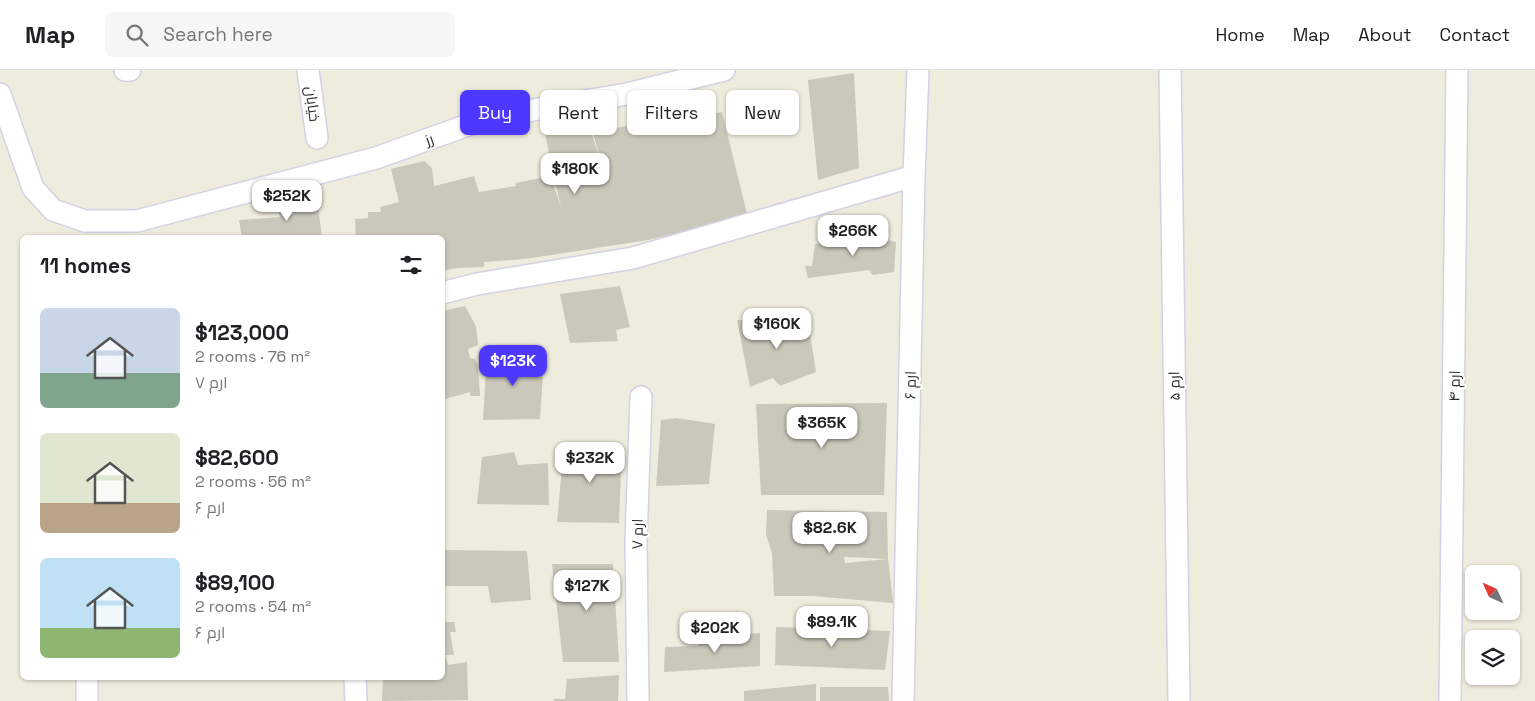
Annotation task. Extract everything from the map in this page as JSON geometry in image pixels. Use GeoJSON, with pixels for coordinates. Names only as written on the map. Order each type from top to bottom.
{"type":"FeatureCollection","features":[{"type":"Feature","properties":{"kind":"street"},"geometry":{"type":"LineString","coordinates":[[125,70],[130,70]]}},
{"type":"Feature","properties":{"kind":"street","name":"خیابان"},"geometry":{"type":"LineString","coordinates":[[308,70],[317,138]]}},
{"type":"Feature","properties":{"kind":"street","name":"رز"},"geometry":{"type":"LineString","coordinates":[[0,94],[33,188],[54,210],[85,221],[137,221],[376,158],[479,121],[627,94],[724,70]]}},
{"type":"Feature","properties":{"kind":"street","name":"ارم ۶"},"geometry":{"type":"LineString","coordinates":[[903,701],[918,70]]}},
{"type":"Feature","properties":{"kind":"street","name":"ارم ۵"},"geometry":{"type":"LineString","coordinates":[[1170,70],[1179,701]]}},
{"type":"Feature","properties":{"kind":"street","name":"ارم ۴"},"geometry":{"type":"LineString","coordinates":[[1450,701],[1457,70]]}},
{"type":"Feature","properties":{"kind":"street"},"geometry":{"type":"LineString","coordinates":[[445,291],[477,284],[633,258],[914,176]]}},
{"type":"Feature","properties":{"kind":"street","name":"ارم ۷"},"geometry":{"type":"LineString","coordinates":[[638,701],[636,541],[641,397]]}},
{"type":"Feature","properties":{"kind":"street"},"geometry":{"type":"LineString","coordinates":[[87,680],[87,701]]}},
{"type":"Feature","properties":{"kind":"street"},"geometry":{"type":"LineString","coordinates":[[355,680],[356,701]]}},
{"type":"Feature","properties":{"kind":"building"},"geometry":{"type":"Polygon","coordinates":[[[854,73],[859,168],[818,180],[808,80],[854,73]]]}},
{"type":"Feature","properties":{"kind":"building"},"geometry":{"type":"Polygon","coordinates":[[[722,112],[726,135],[728,135],[747,214],[697,229],[648,240],[525,259],[484,262],[484,267],[445,270],[445,235],[356,235],[355,219],[368,218],[368,212],[381,212],[380,207],[399,202],[391,169],[424,161],[432,168],[434,186],[474,176],[479,192],[516,186],[515,183],[551,176],[561,208],[545,135],[592,135],[602,165],[594,135],[617,135],[617,128],[627,126],[627,135],[716,135],[716,113],[722,112]]]}},
{"type":"Feature","properties":{"kind":"building"},"geometry":{"type":"Polygon","coordinates":[[[317,198],[322,235],[242,235],[239,220],[280,217],[277,204],[317,198]]]}},
{"type":"Feature","properties":{"kind":"building"},"geometry":{"type":"Polygon","coordinates":[[[871,237],[896,242],[894,272],[873,275],[869,270],[808,278],[805,266],[812,266],[815,244],[871,237]]]}},
{"type":"Feature","properties":{"kind":"building"},"geometry":{"type":"Polygon","coordinates":[[[620,286],[630,327],[616,330],[618,341],[570,343],[560,294],[620,286]]]}},
{"type":"Feature","properties":{"kind":"building"},"geometry":{"type":"Polygon","coordinates":[[[465,306],[476,326],[478,345],[468,349],[470,358],[475,359],[478,366],[480,396],[470,396],[470,392],[445,399],[445,310],[465,306]]]}},
{"type":"Feature","properties":{"kind":"building"},"geometry":{"type":"Polygon","coordinates":[[[737,320],[808,321],[816,372],[780,386],[773,378],[750,387],[737,320]]]}},
{"type":"Feature","properties":{"kind":"building"},"geometry":{"type":"Polygon","coordinates":[[[487,353],[544,358],[540,419],[483,420],[487,353]]]}},
{"type":"Feature","properties":{"kind":"building"},"geometry":{"type":"Polygon","coordinates":[[[887,403],[884,495],[761,495],[756,404],[887,403]]]}},
{"type":"Feature","properties":{"kind":"building"},"geometry":{"type":"Polygon","coordinates":[[[676,418],[715,424],[709,484],[656,486],[661,420],[676,418]]]}},
{"type":"Feature","properties":{"kind":"building"},"geometry":{"type":"Polygon","coordinates":[[[564,444],[622,446],[619,523],[557,522],[564,444]]]}},
{"type":"Feature","properties":{"kind":"building"},"geometry":{"type":"Polygon","coordinates":[[[514,452],[518,465],[548,463],[549,505],[477,504],[482,457],[514,452]]]}},
{"type":"Feature","properties":{"kind":"building"},"geometry":{"type":"Polygon","coordinates":[[[767,510],[887,512],[888,559],[893,603],[813,596],[774,596],[772,553],[766,535],[767,510]],[[844,557],[845,563],[888,559],[844,557]]]}},
{"type":"Feature","properties":{"kind":"building"},"geometry":{"type":"Polygon","coordinates":[[[445,550],[527,551],[531,600],[491,603],[488,586],[445,586],[445,550]]]}},
{"type":"Feature","properties":{"kind":"building"},"geometry":{"type":"Polygon","coordinates":[[[552,564],[613,564],[619,662],[563,662],[552,564]]]}},
{"type":"Feature","properties":{"kind":"building"},"geometry":{"type":"Polygon","coordinates":[[[445,622],[454,622],[456,632],[450,632],[454,655],[445,655],[445,622]]]}},
{"type":"Feature","properties":{"kind":"building"},"geometry":{"type":"Polygon","coordinates":[[[776,627],[890,631],[885,670],[775,665],[776,627]]]}},
{"type":"Feature","properties":{"kind":"building"},"geometry":{"type":"Polygon","coordinates":[[[760,633],[760,666],[664,672],[665,647],[698,646],[702,637],[760,633]]]}},
{"type":"Feature","properties":{"kind":"building"},"geometry":{"type":"Polygon","coordinates":[[[445,655],[448,665],[467,662],[468,700],[382,701],[383,680],[445,680],[445,655]]]}},
{"type":"Feature","properties":{"kind":"building"},"geometry":{"type":"Polygon","coordinates":[[[619,675],[618,701],[554,701],[554,699],[565,699],[567,679],[619,675]]]}},
{"type":"Feature","properties":{"kind":"building"},"geometry":{"type":"Polygon","coordinates":[[[816,684],[816,701],[744,701],[744,691],[816,684]]]}},
{"type":"Feature","properties":{"kind":"building"},"geometry":{"type":"Polygon","coordinates":[[[820,687],[888,687],[889,701],[820,701],[820,687]]]}}]}
